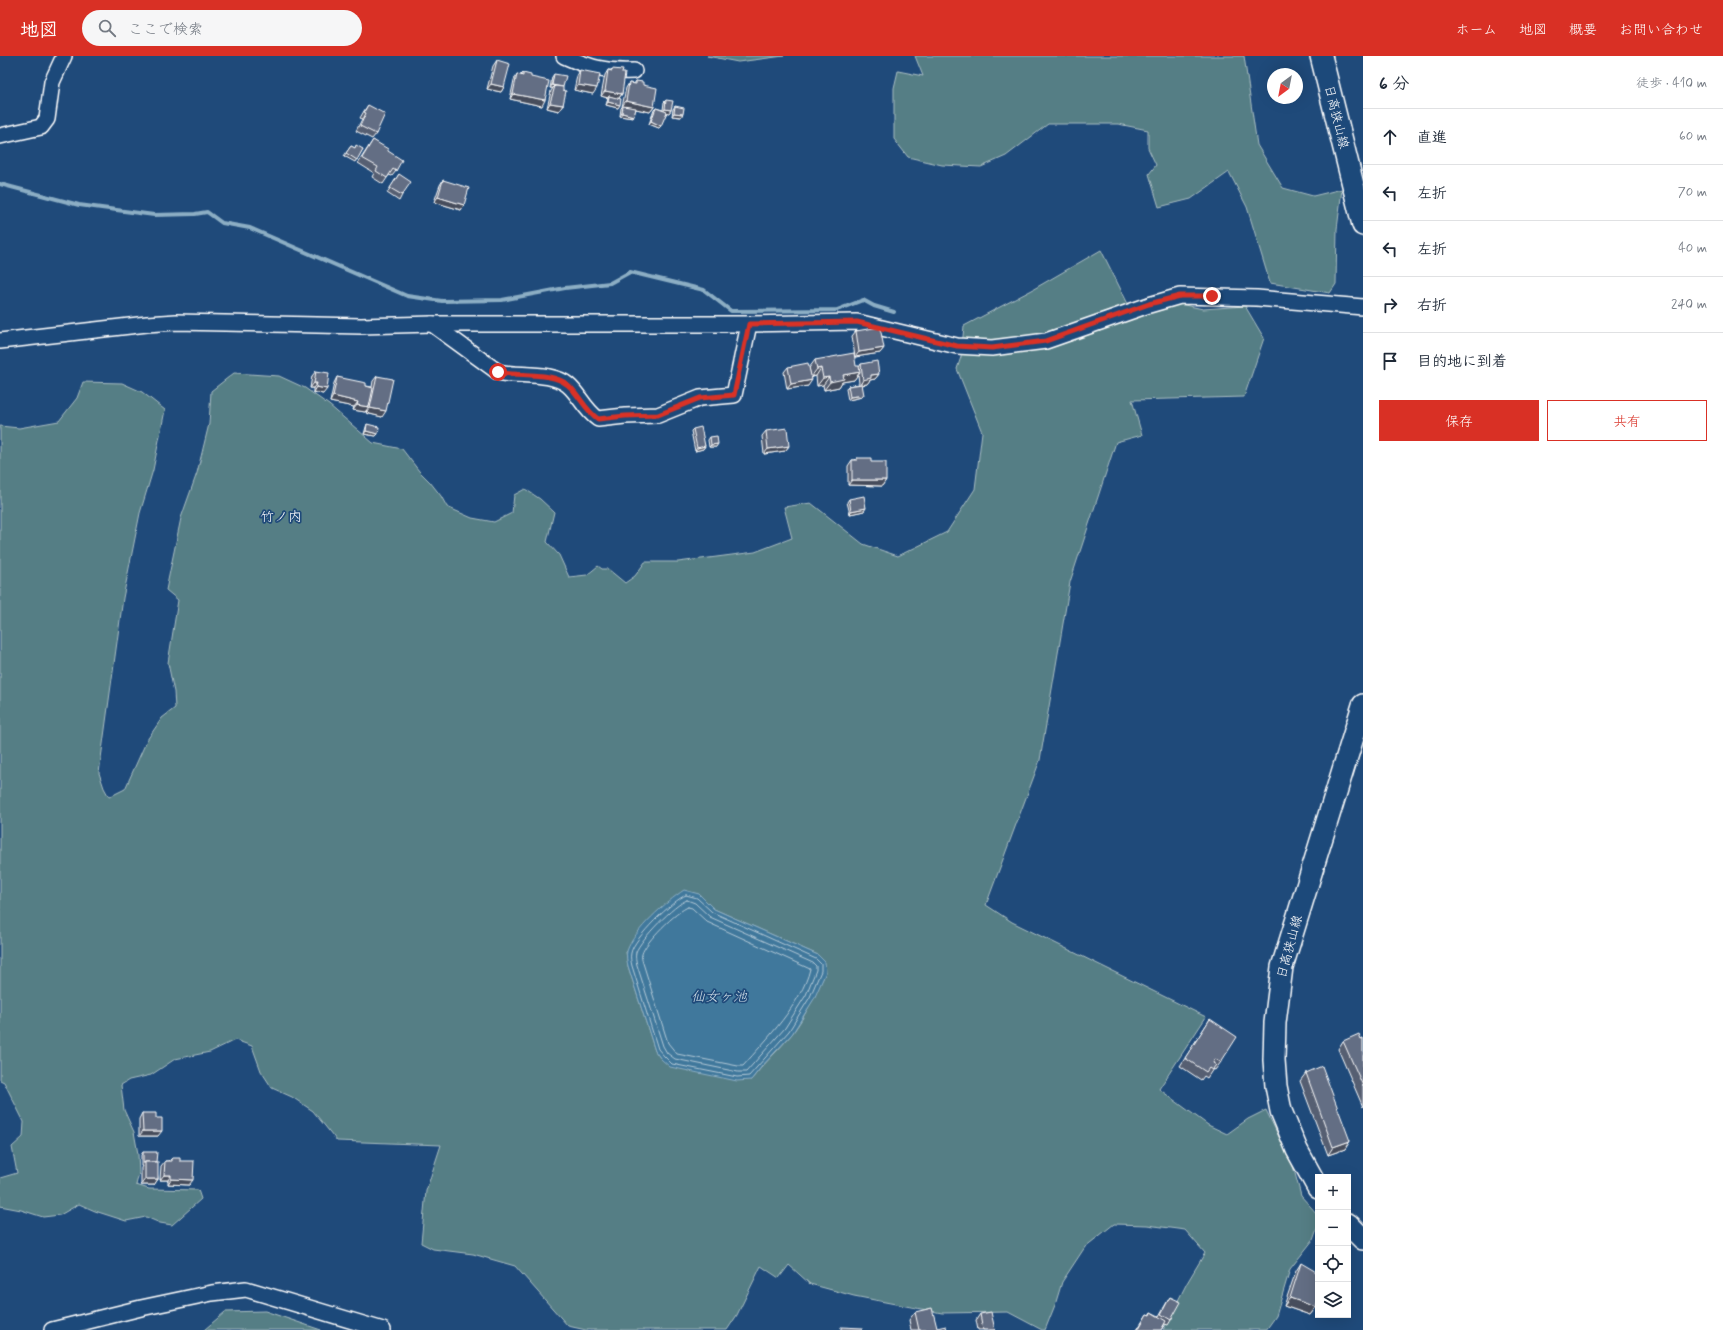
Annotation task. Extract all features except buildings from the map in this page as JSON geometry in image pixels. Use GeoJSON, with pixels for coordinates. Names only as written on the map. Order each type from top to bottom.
{"type":"FeatureCollection","features":[{"type":"Feature","properties":{"kind":"main road","name":"日高狭山線"},"geometry":{"type":"LineString","coordinates":[[1321,56],[1363,225]]}},
{"type":"Feature","properties":{"kind":"main road","name":"日高狭山線"},"geometry":{"type":"LineString","coordinates":[[1315,1183],[1297,1150],[1281,1110],[1276,1086],[1274,1060],[1275,1023],[1282,967],[1363,705]]}},
{"type":"Feature","properties":{"kind":"main road"},"geometry":{"type":"LineString","coordinates":[[1351,1227],[1363,1239]]}},
{"type":"Feature","properties":{"kind":"street"},"geometry":{"type":"LineString","coordinates":[[0,136],[41,127],[47,119],[52,82],[64,56]]}},
{"type":"Feature","properties":{"kind":"street"},"geometry":{"type":"LineString","coordinates":[[564,56],[588,67],[616,72],[634,71]]}},
{"type":"Feature","properties":{"kind":"street"},"geometry":{"type":"LineString","coordinates":[[0,341],[176,322],[362,326],[432,324],[749,324],[857,322],[957,346],[992,348],[1046,341],[1149,304],[1180,296],[1257,298],[1363,307]]}},
{"type":"Feature","properties":{"kind":"street"},"geometry":{"type":"LineString","coordinates":[[432,324],[498,372],[507,374],[532,374],[554,379],[567,384],[589,412],[598,419],[658,415],[700,398],[740,395],[749,324]]}},
{"type":"Feature","properties":{"kind":"street"},"geometry":{"type":"LineString","coordinates":[[52,1330],[212,1293],[246,1289],[383,1330]]}},
{"type":"Feature","properties":{"kind":"green space"},"geometry":{"type":"Polygon","coordinates":[[[707,56],[784,56],[738,62],[707,56]]]}},
{"type":"Feature","properties":{"kind":"green space"},"geometry":{"type":"Polygon","coordinates":[[[915,56],[1244,56],[1257,145],[1283,188],[1313,196],[1342,189],[1337,229],[1336,284],[1330,293],[1270,283],[1247,207],[1229,172],[1191,199],[1159,207],[1149,174],[1156,165],[1148,148],[1148,130],[1118,124],[1048,124],[1006,156],[981,167],[942,165],[908,157],[894,139],[894,88],[898,71],[923,76],[915,56]]]}},
{"type":"Feature","properties":{"kind":"green space"},"geometry":{"type":"Polygon","coordinates":[[[1101,250],[1134,316],[1175,303],[1203,309],[1245,306],[1264,338],[1244,397],[1132,400],[1142,435],[1116,442],[1070,582],[1040,760],[986,905],[1012,922],[1206,1017],[1159,1089],[1208,1125],[1227,1134],[1248,1119],[1266,1110],[1293,1166],[1301,1196],[1315,1212],[1315,1234],[1313,1240],[1290,1269],[1276,1316],[1266,1330],[1163,1330],[1187,1283],[1205,1253],[1185,1230],[1147,1225],[1114,1224],[1085,1247],[1062,1282],[1045,1330],[1042,1330],[1008,1312],[942,1313],[854,1296],[810,1284],[789,1265],[779,1278],[761,1266],[737,1315],[727,1330],[586,1330],[568,1326],[515,1266],[473,1254],[433,1249],[421,1243],[426,1191],[441,1145],[337,1141],[313,1111],[292,1097],[272,1088],[261,1071],[252,1046],[235,1040],[210,1052],[175,1059],[151,1075],[129,1080],[121,1085],[124,1110],[134,1132],[138,1154],[139,1173],[136,1185],[149,1189],[198,1190],[201,1199],[172,1225],[160,1223],[146,1217],[126,1221],[79,1204],[60,1215],[43,1217],[21,1210],[0,1206],[0,1178],[17,1173],[12,1147],[23,1137],[24,1122],[4,1082],[0,1080],[0,426],[19,428],[59,421],[77,398],[83,382],[122,383],[142,392],[165,410],[153,470],[140,513],[123,598],[99,773],[109,797],[125,789],[147,740],[162,718],[175,708],[174,692],[168,663],[178,600],[166,590],[181,518],[197,473],[209,424],[211,391],[234,373],[279,376],[305,388],[329,405],[373,443],[402,449],[441,496],[447,507],[472,518],[494,522],[512,513],[514,495],[525,489],[540,499],[554,512],[547,542],[559,555],[569,577],[587,575],[598,566],[602,569],[608,569],[625,583],[635,576],[645,562],[678,562],[755,552],[792,538],[784,507],[811,503],[863,544],[898,556],[947,532],[975,489],[982,432],[957,369],[961,357],[964,326],[1032,290],[1101,250]],[[699,894],[626,952],[628,966],[655,1051],[661,1059],[751,1080],[787,1040],[802,1019],[826,972],[818,955],[714,909],[699,894]]]}},
{"type":"Feature","properties":{"kind":"green space"},"geometry":{"type":"Polygon","coordinates":[[[265,1311],[321,1330],[204,1330],[225,1312],[265,1311]]]}},
{"type":"Feature","properties":{"kind":"water","name":"仙女ヶ池"},"geometry":{"type":"Polygon","coordinates":[[[684,890],[699,894],[714,909],[818,955],[825,962],[826,972],[814,999],[792,1034],[751,1080],[737,1081],[670,1067],[655,1051],[628,966],[627,951],[636,934],[651,917],[684,890]]]}},
{"type":"Feature","properties":{"kind":"waterway"},"geometry":{"type":"LineString","coordinates":[[0,184],[79,205],[154,215],[195,214],[207,212],[222,223],[250,228],[407,296],[442,301],[502,300],[565,288],[610,283],[630,272],[704,290],[731,311],[837,310],[863,300],[874,306],[894,312]]}},
{"type":"Feature","properties":{"kind":"district","name":"竹ノ内"},"geometry":{"type":"Point","coordinates":[281,517]}},
{"type":"Feature","properties":{"kind":"route"},"geometry":{"type":"LineString","coordinates":[[498,372],[507,374],[532,374],[554,379],[567,384],[589,412],[598,419],[658,415],[700,398],[734,395],[749,324],[857,322],[957,346],[992,348],[1046,341],[1120,316],[1149,304],[1180,296],[1212,296]]}}]}
